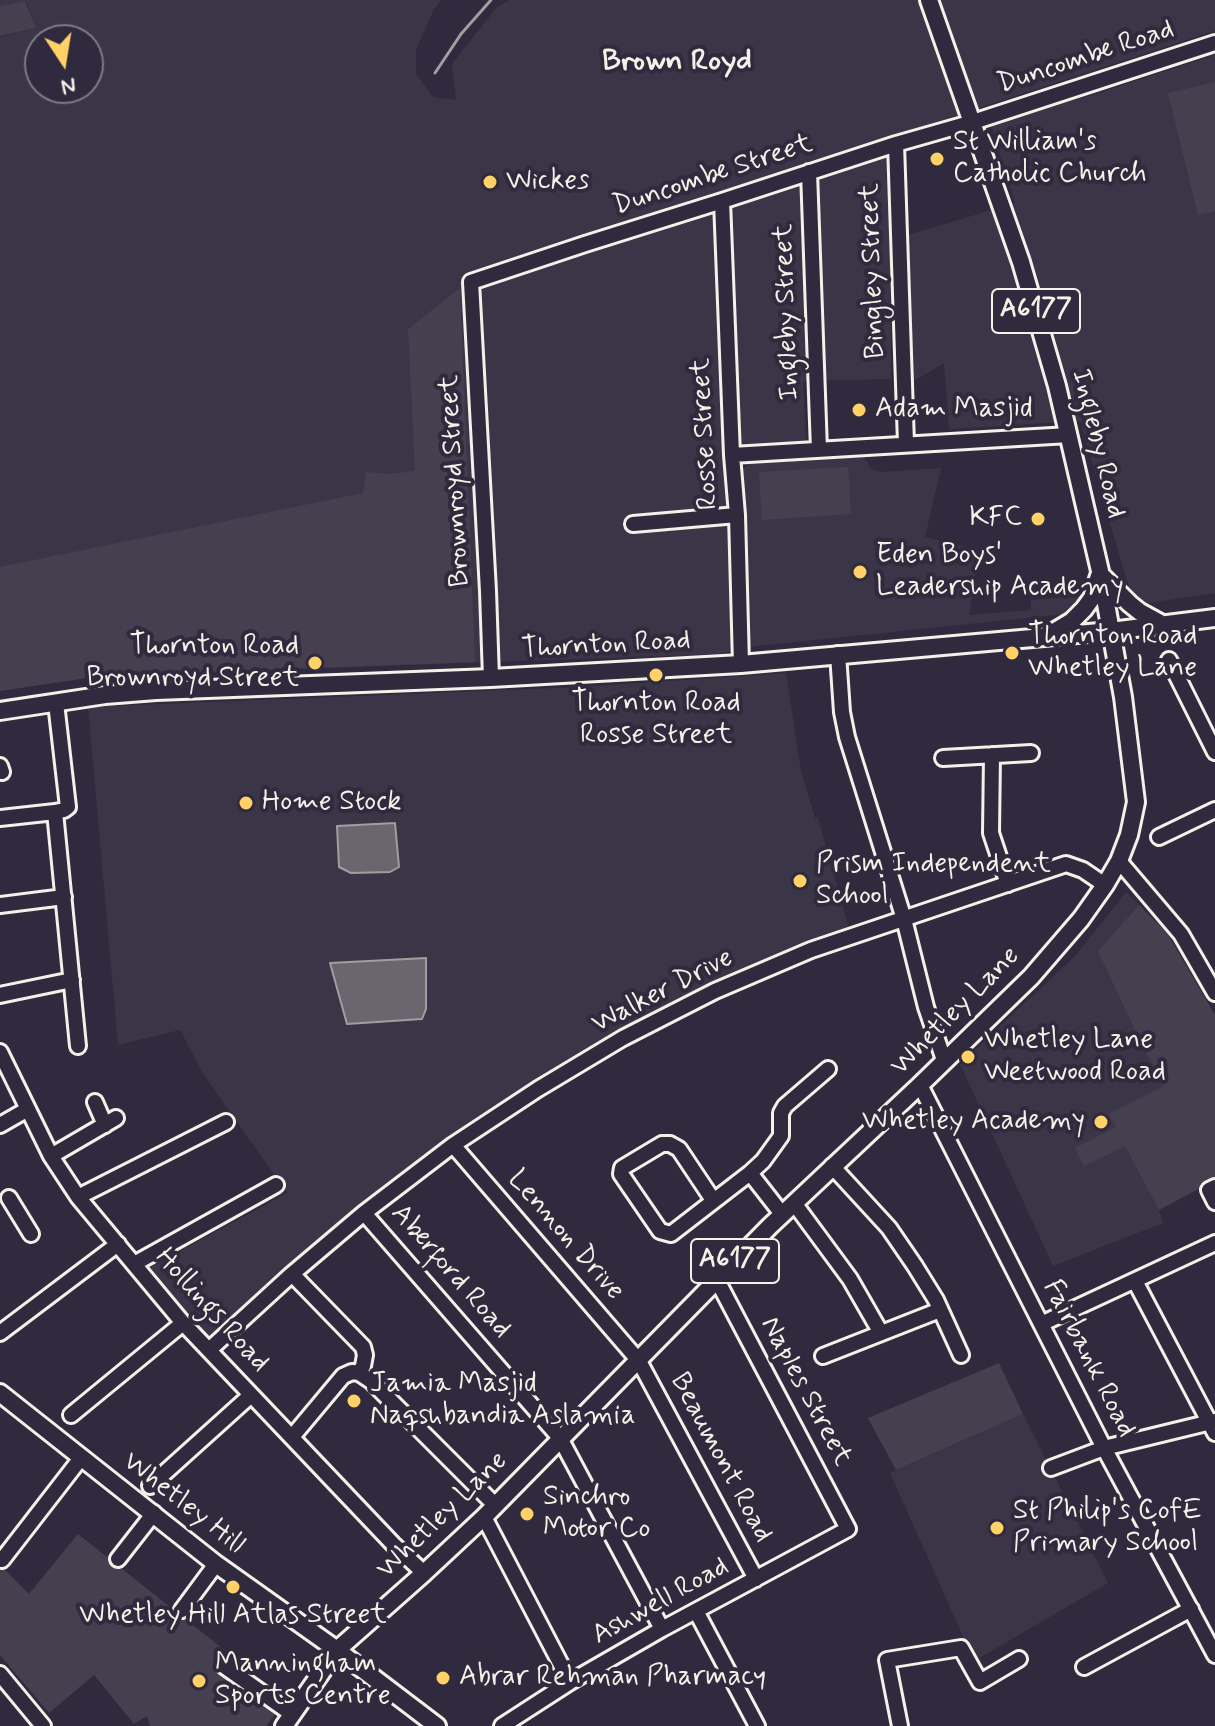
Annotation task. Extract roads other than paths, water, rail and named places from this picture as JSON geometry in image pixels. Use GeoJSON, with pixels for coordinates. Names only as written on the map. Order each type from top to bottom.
{"type":"FeatureCollection","features":[{"type":"Feature","properties":{"kind":"main road","name":"Ingleby Road"},"geometry":{"type":"LineString","coordinates":[[929,0],[1033,300],[1069,435],[1111,631]]}},
{"type":"Feature","properties":{"kind":"main road"},"geometry":{"type":"LineString","coordinates":[[1048,636],[1072,621],[1084,609],[1092,598],[1101,573],[1130,604],[1162,624]]}},
{"type":"Feature","properties":{"kind":"main road","name":"Thornton Road"},"geometry":{"type":"LineString","coordinates":[[0,711],[156,691],[491,678],[741,664],[1111,631],[1215,618]]}},
{"type":"Feature","properties":{"kind":"main road","name":"Whetley Lane"},"geometry":{"type":"LineString","coordinates":[[337,1650],[490,1511],[788,1208],[1031,977],[1081,919],[1119,861],[1129,835],[1136,802],[1111,631]]}},
{"type":"Feature","properties":{"kind":"main road","name":"Whetley Hill"},"geometry":{"type":"LineString","coordinates":[[0,1393],[216,1564],[437,1726]]}},
{"type":"Feature","properties":{"kind":"main road","name":"A6177"},"geometry":{"type":"LineString","coordinates":[[288,1720],[337,1650]]}},
{"type":"Feature","properties":{"kind":"street","name":"Duncombe Road"},"geometry":{"type":"LineString","coordinates":[[973,122],[1215,43]]}},
{"type":"Feature","properties":{"kind":"street","name":"Duncombe Street"},"geometry":{"type":"LineString","coordinates":[[471,282],[896,144],[973,122]]}},
{"type":"Feature","properties":{"kind":"street","name":"Bingley Street"},"geometry":{"type":"LineString","coordinates":[[896,144],[906,444]]}},
{"type":"Feature","properties":{"kind":"street","name":"Ingleby Street"},"geometry":{"type":"LineString","coordinates":[[809,172],[819,450]]}},
{"type":"Feature","properties":{"kind":"street","name":"Rosse Street"},"geometry":{"type":"LineString","coordinates":[[722,201],[741,664]]}},
{"type":"Feature","properties":{"kind":"street","name":"Brownroyd Street"},"geometry":{"type":"LineString","coordinates":[[471,282],[491,678]]}},
{"type":"Feature","properties":{"kind":"street"},"geometry":{"type":"LineString","coordinates":[[732,455],[1069,435]]}},
{"type":"Feature","properties":{"kind":"street"},"geometry":{"type":"LineString","coordinates":[[633,524],[737,515]]}},
{"type":"Feature","properties":{"kind":"street"},"geometry":{"type":"LineString","coordinates":[[838,654],[847,737],[944,1060]]}},
{"type":"Feature","properties":{"kind":"street"},"geometry":{"type":"LineString","coordinates":[[1169,660],[1215,752]]}},
{"type":"Feature","properties":{"kind":"street"},"geometry":{"type":"LineString","coordinates":[[0,818],[55,812],[68,807],[56,703]]}},
{"type":"Feature","properties":{"kind":"street"},"geometry":{"type":"LineString","coordinates":[[943,758],[1031,753]]}},
{"type":"Feature","properties":{"kind":"street"},"geometry":{"type":"LineString","coordinates":[[992,755],[991,833],[1008,884]]}},
{"type":"Feature","properties":{"kind":"street"},"geometry":{"type":"LineString","coordinates":[[1159,837],[1215,810]]}},
{"type":"Feature","properties":{"kind":"street"},"geometry":{"type":"LineString","coordinates":[[55,812],[78,1046]]}},
{"type":"Feature","properties":{"kind":"street"},"geometry":{"type":"LineString","coordinates":[[1119,861],[1181,934],[1215,993]]}},
{"type":"Feature","properties":{"kind":"street","name":"Walker Drive"},"geometry":{"type":"LineString","coordinates":[[209,1350],[364,1213],[453,1145],[623,1038],[715,991],[811,950],[1066,864],[1083,870],[1105,885]]}},
{"type":"Feature","properties":{"kind":"street"},"geometry":{"type":"LineString","coordinates":[[0,905],[64,897]]}},
{"type":"Feature","properties":{"kind":"street"},"geometry":{"type":"LineString","coordinates":[[0,995],[72,980]]}},
{"type":"Feature","properties":{"kind":"street","name":"Hollings Road"},"geometry":{"type":"LineString","coordinates":[[0,1052],[51,1156],[78,1197],[183,1323],[424,1573]]}},
{"type":"Feature","properties":{"kind":"street"},"geometry":{"type":"LineString","coordinates":[[713,1200],[679,1149],[670,1144],[662,1144],[622,1168],[621,1174],[660,1231],[671,1234],[763,1161],[781,1136],[781,1113],[785,1106],[828,1069]]}},
{"type":"Feature","properties":{"kind":"street","name":"Fairbank Road"},"geometry":{"type":"LineString","coordinates":[[920,1085],[1104,1448],[1215,1655]]}},
{"type":"Feature","properties":{"kind":"street"},"geometry":{"type":"LineString","coordinates":[[51,1156],[110,1121],[95,1102]]}},
{"type":"Feature","properties":{"kind":"street"},"geometry":{"type":"LineString","coordinates":[[0,1125],[28,1109]]}},
{"type":"Feature","properties":{"kind":"street"},"geometry":{"type":"LineString","coordinates":[[78,1197],[226,1122]]}},
{"type":"Feature","properties":{"kind":"street","name":"Lennon Drive"},"geometry":{"type":"LineString","coordinates":[[453,1145],[639,1361]]}},
{"type":"Feature","properties":{"kind":"street"},"geometry":{"type":"LineString","coordinates":[[832,1166],[889,1228],[915,1266],[961,1355]]}},
{"type":"Feature","properties":{"kind":"street"},"geometry":{"type":"LineString","coordinates":[[750,1173],[788,1208],[850,1279],[881,1333]]}},
{"type":"Feature","properties":{"kind":"street"},"geometry":{"type":"LineString","coordinates":[[134,1264],[276,1185]]}},
{"type":"Feature","properties":{"kind":"street"},"geometry":{"type":"LineString","coordinates":[[9,1198],[31,1234]]}},
{"type":"Feature","properties":{"kind":"street","name":"Aberford Road"},"geometry":{"type":"LineString","coordinates":[[364,1213],[560,1438],[662,1629]]}},
{"type":"Feature","properties":{"kind":"street"},"geometry":{"type":"LineString","coordinates":[[1041,1324],[1215,1243]]}},
{"type":"Feature","properties":{"kind":"street"},"geometry":{"type":"LineString","coordinates":[[0,1333],[118,1244]]}},
{"type":"Feature","properties":{"kind":"street"},"geometry":{"type":"LineString","coordinates":[[292,1274],[363,1347],[365,1355],[359,1373]]}},
{"type":"Feature","properties":{"kind":"street","name":"Naples Street"},"geometry":{"type":"LineString","coordinates":[[717,1280],[848,1529]]}},
{"type":"Feature","properties":{"kind":"street"},"geometry":{"type":"LineString","coordinates":[[1051,1468],[1104,1448],[1213,1425],[1135,1281]]}},
{"type":"Feature","properties":{"kind":"street"},"geometry":{"type":"LineString","coordinates":[[823,1356],[940,1310]]}},
{"type":"Feature","properties":{"kind":"street"},"geometry":{"type":"LineString","coordinates":[[71,1415],[183,1323]]}},
{"type":"Feature","properties":{"kind":"street","name":"Beaumont Road"},"geometry":{"type":"LineString","coordinates":[[639,1361],[756,1579]]}},
{"type":"Feature","properties":{"kind":"street"},"geometry":{"type":"LineString","coordinates":[[292,1437],[343,1376],[359,1373],[371,1381],[490,1511],[570,1682]]}},
{"type":"Feature","properties":{"kind":"street"},"geometry":{"type":"LineString","coordinates":[[150,1486],[251,1395]]}},
{"type":"Feature","properties":{"kind":"street"},"geometry":{"type":"LineString","coordinates":[[2,1560],[81,1458]]}},
{"type":"Feature","properties":{"kind":"street"},"geometry":{"type":"LineString","coordinates":[[118,1559],[154,1513]]}},
{"type":"Feature","properties":{"kind":"street","name":"Ashwell Road"},"geometry":{"type":"LineString","coordinates":[[502,1726],[662,1629],[848,1529]]}},
{"type":"Feature","properties":{"kind":"street"},"geometry":{"type":"LineString","coordinates":[[182,1610],[216,1564]]}},
{"type":"Feature","properties":{"kind":"street"},"geometry":{"type":"LineString","coordinates":[[1084,1667],[1191,1609]]}},
{"type":"Feature","properties":{"kind":"street"},"geometry":{"type":"LineString","coordinates":[[696,1611],[757,1726]]}},
{"type":"Feature","properties":{"kind":"street"},"geometry":{"type":"LineString","coordinates":[[900,1726],[887,1660],[961,1648],[980,1682],[1019,1659]]}},
{"type":"Feature","properties":{"kind":"street"},"geometry":{"type":"LineString","coordinates":[[224,1666],[288,1720]]}},
{"type":"Feature","properties":{"kind":"street"},"geometry":{"type":"LineString","coordinates":[[0,1674],[43,1726]]}},
{"type":"Feature","properties":{"kind":"waterway"},"geometry":{"type":"LineString","coordinates":[[435,73],[461,34],[491,0]]}},
{"type":"Feature","properties":{"kind":"place","name":"St William's Catholic Church"},"geometry":{"type":"Point","coordinates":[937,159]}},
{"type":"Feature","properties":{"kind":"place","name":"Wickes"},"geometry":{"type":"Point","coordinates":[490,182]}},
{"type":"Feature","properties":{"kind":"place","name":"Adam Masjid"},"geometry":{"type":"Point","coordinates":[859,410]}},
{"type":"Feature","properties":{"kind":"place","name":"KFC"},"geometry":{"type":"Point","coordinates":[1038,519]}},
{"type":"Feature","properties":{"kind":"place","name":"Eden Boys' Leadership Academy"},"geometry":{"type":"Point","coordinates":[860,572]}},
{"type":"Feature","properties":{"kind":"place","name":"Thornton Road Whetley Lane"},"geometry":{"type":"Point","coordinates":[1012,653]}},
{"type":"Feature","properties":{"kind":"place","name":"Thornton Road Brownroyd Street"},"geometry":{"type":"Point","coordinates":[315,663]}},
{"type":"Feature","properties":{"kind":"place","name":"Thornton Road Rosse Street"},"geometry":{"type":"Point","coordinates":[656,675]}},
{"type":"Feature","properties":{"kind":"place","name":"Home Stock"},"geometry":{"type":"Point","coordinates":[246,803]}},
{"type":"Feature","properties":{"kind":"place","name":"Prism Independent School"},"geometry":{"type":"Point","coordinates":[800,881]}},
{"type":"Feature","properties":{"kind":"place","name":"Whetley Lane Weetwood Road"},"geometry":{"type":"Point","coordinates":[968,1057]}},
{"type":"Feature","properties":{"kind":"place","name":"Whetley Academy"},"geometry":{"type":"Point","coordinates":[1101,1122]}},
{"type":"Feature","properties":{"kind":"place","name":"Jamia Masjid Naqshbandia Aslamia"},"geometry":{"type":"Point","coordinates":[354,1401]}},
{"type":"Feature","properties":{"kind":"place","name":"Sinchro Motor Co"},"geometry":{"type":"Point","coordinates":[527,1514]}},
{"type":"Feature","properties":{"kind":"place","name":"St Philip's CofE Primary School"},"geometry":{"type":"Point","coordinates":[997,1528]}},
{"type":"Feature","properties":{"kind":"place","name":"Whetley Hill Atlas Street"},"geometry":{"type":"Point","coordinates":[233,1587]}},
{"type":"Feature","properties":{"kind":"place","name":"Abrar Rehman Pharmacy"},"geometry":{"type":"Point","coordinates":[443,1678]}},
{"type":"Feature","properties":{"kind":"place","name":"Manningham Sports Centre"},"geometry":{"type":"Point","coordinates":[199,1681]}},
{"type":"Feature","properties":{"kind":"district","name":"Brown Royd"},"geometry":{"type":"Point","coordinates":[677,63]}}]}
